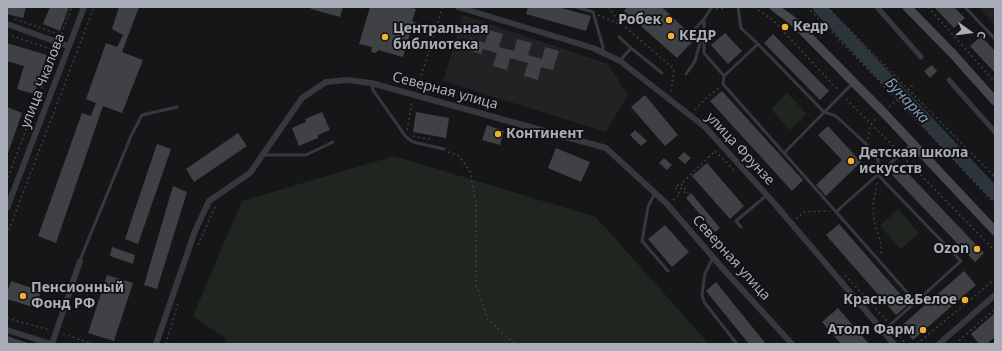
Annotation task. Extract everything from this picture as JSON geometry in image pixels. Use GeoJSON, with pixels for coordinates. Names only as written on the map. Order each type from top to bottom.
{"type":"FeatureCollection","features":[{"type":"Feature","properties":{"kind":"main road"},"geometry":{"type":"LineString","coordinates":[[774,7],[793,21],[883,112],[995,231]]}},
{"type":"Feature","properties":{"kind":"main road"},"geometry":{"type":"LineString","coordinates":[[907,7],[953,54],[995,101]]}},
{"type":"Feature","properties":{"kind":"street","name":"улица Чкалова"},"geometry":{"type":"LineString","coordinates":[[7,208],[84,7]]}},
{"type":"Feature","properties":{"kind":"street","name":"улица Фрунзе"},"geometry":{"type":"LineString","coordinates":[[458,7],[593,48],[620,61],[705,126],[767,195],[882,332],[894,344]]}},
{"type":"Feature","properties":{"kind":"street"},"geometry":{"type":"LineString","coordinates":[[877,7],[921,57]]}},
{"type":"Feature","properties":{"kind":"street"},"geometry":{"type":"LineString","coordinates":[[7,24],[68,46]]}},
{"type":"Feature","properties":{"kind":"street","name":"Северная улица"},"geometry":{"type":"LineString","coordinates":[[156,344],[195,231],[210,201],[250,173],[302,98],[326,82],[347,80],[371,83],[606,148],[668,204],[713,257],[792,344]]}},
{"type":"Feature","properties":{"kind":"street"},"geometry":{"type":"LineString","coordinates":[[949,80],[995,132]]}},
{"type":"Feature","properties":{"kind":"street"},"geometry":{"type":"LineString","coordinates":[[7,330],[51,344],[80,261]]}},
{"type":"Feature","properties":{"kind":"street"},"geometry":{"type":"LineString","coordinates":[[939,344],[995,295]]}},
{"type":"Feature","properties":{"kind":"lane"},"geometry":{"type":"LineString","coordinates":[[576,7],[593,12],[603,47],[603,53]]}},
{"type":"Feature","properties":{"kind":"lane"},"geometry":{"type":"LineString","coordinates":[[738,7],[741,28],[824,112],[836,116],[867,145],[878,160],[878,175],[961,261],[882,332]]}},
{"type":"Feature","properties":{"kind":"lane"},"geometry":{"type":"LineString","coordinates":[[965,7],[995,39]]}},
{"type":"Feature","properties":{"kind":"lane"},"geometry":{"type":"LineString","coordinates":[[686,74],[696,61],[701,39],[695,29],[712,8]]}},
{"type":"Feature","properties":{"kind":"lane"},"geometry":{"type":"LineString","coordinates":[[704,19],[704,53],[724,76]]}},
{"type":"Feature","properties":{"kind":"lane"},"geometry":{"type":"LineString","coordinates":[[619,38],[662,73]]}},
{"type":"Feature","properties":{"kind":"lane"},"geometry":{"type":"LineString","coordinates":[[758,44],[724,76],[723,84],[837,211],[841,218],[913,299],[918,300]]}},
{"type":"Feature","properties":{"kind":"lane"},"geometry":{"type":"LineString","coordinates":[[620,61],[631,48]]}},
{"type":"Feature","properties":{"kind":"lane"},"geometry":{"type":"LineString","coordinates":[[371,83],[373,90],[406,137],[412,142],[444,149]]}},
{"type":"Feature","properties":{"kind":"lane"},"geometry":{"type":"LineString","coordinates":[[784,153],[853,83]]}},
{"type":"Feature","properties":{"kind":"lane"},"geometry":{"type":"LineString","coordinates":[[80,261],[131,136],[142,115],[177,107]]}},
{"type":"Feature","properties":{"kind":"lane"},"geometry":{"type":"LineString","coordinates":[[262,155],[306,155],[333,142]]}},
{"type":"Feature","properties":{"kind":"lane"},"geometry":{"type":"LineString","coordinates":[[837,211],[912,144]]}},
{"type":"Feature","properties":{"kind":"lane"},"geometry":{"type":"LineString","coordinates":[[655,193],[648,207],[642,241],[668,271]]}},
{"type":"Feature","properties":{"kind":"lane"},"geometry":{"type":"LineString","coordinates":[[740,227],[736,221],[767,195]]}},
{"type":"Feature","properties":{"kind":"lane"},"geometry":{"type":"LineString","coordinates":[[713,257],[705,274],[702,294],[704,302],[737,344]]}},
{"type":"Feature","properties":{"kind":"path"},"geometry":{"type":"LineString","coordinates":[[14,19],[61,35],[72,7]]}},
{"type":"Feature","properties":{"kind":"path"},"geometry":{"type":"LineString","coordinates":[[7,235],[94,7]]}},
{"type":"Feature","properties":{"kind":"path"},"geometry":{"type":"LineString","coordinates":[[436,141],[408,134],[407,132],[412,100],[415,96],[442,8],[438,7]]}},
{"type":"Feature","properties":{"kind":"path"},"geometry":{"type":"LineString","coordinates":[[608,7],[624,26],[674,70],[670,94]]}},
{"type":"Feature","properties":{"kind":"path"},"geometry":{"type":"LineString","coordinates":[[712,8],[733,7]]}},
{"type":"Feature","properties":{"kind":"path"},"geometry":{"type":"LineString","coordinates":[[754,7],[773,20],[842,95],[995,251]]}},
{"type":"Feature","properties":{"kind":"path"},"geometry":{"type":"LineString","coordinates":[[807,7],[898,100],[995,204]]}},
{"type":"Feature","properties":{"kind":"path"},"geometry":{"type":"LineString","coordinates":[[827,7],[995,177]]}},
{"type":"Feature","properties":{"kind":"path"},"geometry":{"type":"LineString","coordinates":[[928,7],[995,82]]}},
{"type":"Feature","properties":{"kind":"path"},"geometry":{"type":"LineString","coordinates":[[593,12],[624,26]]}},
{"type":"Feature","properties":{"kind":"path"},"geometry":{"type":"LineString","coordinates":[[7,34],[56,52],[7,180]]}},
{"type":"Feature","properties":{"kind":"path"},"geometry":{"type":"LineString","coordinates":[[694,112],[707,97],[723,84]]}},
{"type":"Feature","properties":{"kind":"path"},"geometry":{"type":"LineString","coordinates":[[900,98],[913,86]]}},
{"type":"Feature","properties":{"kind":"path"},"geometry":{"type":"LineString","coordinates":[[668,204],[680,194],[675,187],[678,185],[686,194],[688,193],[681,184],[722,145]]}},
{"type":"Feature","properties":{"kind":"path"},"geometry":{"type":"LineString","coordinates":[[444,149],[458,155],[470,171],[476,204],[476,284],[488,320],[515,344]]}},
{"type":"Feature","properties":{"kind":"path"},"geometry":{"type":"LineString","coordinates":[[876,187],[873,205],[874,221],[881,244],[881,263]]}},
{"type":"Feature","properties":{"kind":"path"},"geometry":{"type":"LineString","coordinates":[[198,246],[217,204]]}},
{"type":"Feature","properties":{"kind":"path"},"geometry":{"type":"LineString","coordinates":[[795,220],[804,212],[837,211]]}},
{"type":"Feature","properties":{"kind":"path"},"geometry":{"type":"LineString","coordinates":[[842,272],[906,344]]}},
{"type":"Feature","properties":{"kind":"path"},"geometry":{"type":"LineString","coordinates":[[917,344],[995,279]]}},
{"type":"Feature","properties":{"kind":"path"},"geometry":{"type":"LineString","coordinates":[[166,344],[178,302]]}},
{"type":"Feature","properties":{"kind":"path"},"geometry":{"type":"LineString","coordinates":[[955,344],[995,309]]}},
{"type":"Feature","properties":{"kind":"shaded area"},"geometry":{"type":"Polygon","coordinates":[[[978,7],[995,7],[995,25],[978,7]]]}},
{"type":"Feature","properties":{"kind":"shaded area"},"geometry":{"type":"Polygon","coordinates":[[[463,15],[608,64],[628,95],[606,132],[443,81],[463,15]]]}},
{"type":"Feature","properties":{"kind":"shaded area"},"geometry":{"type":"Polygon","coordinates":[[[787,93],[807,114],[790,130],[771,109],[787,93]]]}},
{"type":"Feature","properties":{"kind":"shaded area"},"geometry":{"type":"Polygon","coordinates":[[[394,156],[596,217],[709,344],[225,344],[226,339],[193,316],[242,201],[394,156]]]}},
{"type":"Feature","properties":{"kind":"shaded area"},"geometry":{"type":"Polygon","coordinates":[[[898,209],[919,233],[901,249],[880,226],[898,209]]]}},
{"type":"Feature","properties":{"kind":"building"},"geometry":{"type":"Polygon","coordinates":[[[7,7],[26,7],[23,18],[7,14],[7,7]]]}},
{"type":"Feature","properties":{"kind":"building"},"geometry":{"type":"Polygon","coordinates":[[[50,7],[69,7],[60,31],[43,24],[50,7]]]}},
{"type":"Feature","properties":{"kind":"building"},"geometry":{"type":"Polygon","coordinates":[[[119,7],[139,7],[122,52],[143,60],[122,113],[103,106],[56,243],[38,236],[82,113],[91,116],[96,103],[86,99],[106,43],[117,47],[123,35],[112,29],[119,7]]]}},
{"type":"Feature","properties":{"kind":"building"},"geometry":{"type":"Polygon","coordinates":[[[311,7],[343,7],[340,17],[311,9],[311,7]]]}},
{"type":"Feature","properties":{"kind":"building","name":"Центральная библиотека"},"geometry":{"type":"Polygon","coordinates":[[[370,7],[408,7],[416,9],[412,21],[417,23],[414,31],[411,30],[403,57],[378,50],[376,53],[371,52],[372,47],[359,44],[370,7]]]}},
{"type":"Feature","properties":{"kind":"building"},"geometry":{"type":"Polygon","coordinates":[[[528,7],[558,7],[591,16],[586,31],[526,14],[528,7]]]}},
{"type":"Feature","properties":{"kind":"building","name":"КЕДР"},"geometry":{"type":"Polygon","coordinates":[[[628,7],[662,7],[695,39],[677,58],[624,11],[628,7]]]}},
{"type":"Feature","properties":{"kind":"building"},"geometry":{"type":"Polygon","coordinates":[[[934,7],[954,7],[965,18],[954,28],[934,7]]]}},
{"type":"Feature","properties":{"kind":"building"},"geometry":{"type":"Polygon","coordinates":[[[489,30],[503,34],[499,47],[514,51],[517,39],[532,43],[528,55],[542,59],[545,47],[559,51],[553,70],[541,67],[538,80],[524,76],[528,63],[510,58],[507,70],[493,66],[497,53],[483,49],[481,54],[467,50],[470,38],[485,43],[489,30]]]}},
{"type":"Feature","properties":{"kind":"building"},"geometry":{"type":"Polygon","coordinates":[[[725,33],[742,51],[728,64],[711,45],[725,33]]]}},
{"type":"Feature","properties":{"kind":"building"},"geometry":{"type":"Polygon","coordinates":[[[773,34],[829,91],[820,100],[764,43],[773,34]]]}},
{"type":"Feature","properties":{"kind":"building"},"geometry":{"type":"Polygon","coordinates":[[[981,36],[995,51],[995,73],[970,46],[981,36]]]}},
{"type":"Feature","properties":{"kind":"building"},"geometry":{"type":"Polygon","coordinates":[[[7,43],[47,55],[34,94],[17,89],[24,66],[7,61],[7,43]]]}},
{"type":"Feature","properties":{"kind":"building"},"geometry":{"type":"Polygon","coordinates":[[[932,65],[937,71],[930,78],[924,71],[932,65]]]}},
{"type":"Feature","properties":{"kind":"building"},"geometry":{"type":"Polygon","coordinates":[[[722,91],[803,180],[792,191],[710,101],[722,91]]]}},
{"type":"Feature","properties":{"kind":"building"},"geometry":{"type":"Polygon","coordinates":[[[645,95],[678,135],[665,146],[631,107],[645,95]]]}},
{"type":"Feature","properties":{"kind":"building"},"geometry":{"type":"Polygon","coordinates":[[[7,107],[22,113],[8,153],[7,153],[7,107]]]}},
{"type":"Feature","properties":{"kind":"building"},"geometry":{"type":"Polygon","coordinates":[[[322,112],[330,130],[318,135],[318,138],[299,146],[292,128],[306,122],[305,119],[322,112]]]}},
{"type":"Feature","properties":{"kind":"building"},"geometry":{"type":"Polygon","coordinates":[[[416,112],[449,118],[446,138],[413,132],[416,112]]]}},
{"type":"Feature","properties":{"kind":"building"},"geometry":{"type":"Polygon","coordinates":[[[487,125],[504,131],[500,145],[482,140],[487,125]]]}},
{"type":"Feature","properties":{"kind":"building","name":"Детская школа искусств"},"geometry":{"type":"Polygon","coordinates":[[[828,126],[861,162],[826,196],[816,185],[842,160],[818,135],[828,126]]]}},
{"type":"Feature","properties":{"kind":"building"},"geometry":{"type":"Polygon","coordinates":[[[635,130],[647,141],[641,146],[630,135],[635,130]]]}},
{"type":"Feature","properties":{"kind":"building"},"geometry":{"type":"Polygon","coordinates":[[[238,133],[247,146],[194,182],[186,169],[238,133]]]}},
{"type":"Feature","properties":{"kind":"building"},"geometry":{"type":"Polygon","coordinates":[[[157,144],[171,149],[138,244],[125,239],[157,144]]]}},
{"type":"Feature","properties":{"kind":"building"},"geometry":{"type":"Polygon","coordinates":[[[556,148],[590,162],[581,182],[548,168],[556,148]]]}},
{"type":"Feature","properties":{"kind":"building"},"geometry":{"type":"Polygon","coordinates":[[[684,152],[691,158],[685,164],[678,158],[684,152]]]}},
{"type":"Feature","properties":{"kind":"building"},"geometry":{"type":"Polygon","coordinates":[[[664,158],[672,165],[667,170],[659,163],[664,158]]]}},
{"type":"Feature","properties":{"kind":"building"},"geometry":{"type":"Polygon","coordinates":[[[707,163],[744,206],[730,219],[692,176],[707,163]]]}},
{"type":"Feature","properties":{"kind":"building"},"geometry":{"type":"Polygon","coordinates":[[[901,166],[984,253],[975,262],[892,175],[901,166]]]}},
{"type":"Feature","properties":{"kind":"building"},"geometry":{"type":"Polygon","coordinates":[[[173,186],[187,192],[157,289],[144,285],[173,186]]]}},
{"type":"Feature","properties":{"kind":"building"},"geometry":{"type":"Polygon","coordinates":[[[691,193],[720,228],[715,232],[686,198],[691,193]]]}},
{"type":"Feature","properties":{"kind":"building"},"geometry":{"type":"Polygon","coordinates":[[[839,224],[909,304],[896,315],[826,235],[839,224]]]}},
{"type":"Feature","properties":{"kind":"building"},"geometry":{"type":"Polygon","coordinates":[[[665,225],[689,252],[672,267],[648,239],[665,225]]]}},
{"type":"Feature","properties":{"kind":"building"},"geometry":{"type":"Polygon","coordinates":[[[112,247],[135,255],[133,264],[110,256],[112,247]]]}},
{"type":"Feature","properties":{"kind":"building"},"geometry":{"type":"Polygon","coordinates":[[[964,271],[976,285],[913,340],[901,326],[964,271]]]}},
{"type":"Feature","properties":{"kind":"building"},"geometry":{"type":"Polygon","coordinates":[[[107,275],[133,283],[114,341],[88,333],[107,275]]]}},
{"type":"Feature","properties":{"kind":"building","name":"Пенсионный Фонд РФ"},"geometry":{"type":"Polygon","coordinates":[[[11,281],[41,291],[36,308],[7,299],[7,293],[11,281]]]}},
{"type":"Feature","properties":{"kind":"building"},"geometry":{"type":"Polygon","coordinates":[[[716,282],[766,344],[749,344],[706,291],[716,282]]]}},
{"type":"Feature","properties":{"kind":"building"},"geometry":{"type":"Polygon","coordinates":[[[838,308],[869,344],[841,344],[822,322],[838,308]]]}},
{"type":"Feature","properties":{"kind":"building"},"geometry":{"type":"Polygon","coordinates":[[[995,313],[995,337],[987,344],[979,344],[971,334],[995,313]]]}},
{"type":"Feature","properties":{"kind":"building"},"geometry":{"type":"Polygon","coordinates":[[[7,336],[28,343],[28,344],[7,344],[7,336]]]}},
{"type":"Feature","properties":{"kind":"waterway","name":"Бунарка"},"geometry":{"type":"LineString","coordinates":[[819,7],[995,194]]}},
{"type":"Feature","properties":{"kind":"place","name":"Робек"},"geometry":{"type":"Point","coordinates":[669,20]}},
{"type":"Feature","properties":{"kind":"place","name":"Кедр"},"geometry":{"type":"Point","coordinates":[785,27]}},
{"type":"Feature","properties":{"kind":"place","name":"КЕДР"},"geometry":{"type":"Point","coordinates":[671,36]}},
{"type":"Feature","properties":{"kind":"place","name":"Центральная библиотека"},"geometry":{"type":"Point","coordinates":[385,37]}},
{"type":"Feature","properties":{"kind":"place","name":"Континент"},"geometry":{"type":"Point","coordinates":[498,134]}},
{"type":"Feature","properties":{"kind":"place","name":"Детская школа искусств"},"geometry":{"type":"Point","coordinates":[851,161]}},
{"type":"Feature","properties":{"kind":"place","name":"Ozon"},"geometry":{"type":"Point","coordinates":[977,249]}},
{"type":"Feature","properties":{"kind":"place","name":"Пенсионный Фонд РФ"},"geometry":{"type":"Point","coordinates":[23,296]}},
{"type":"Feature","properties":{"kind":"place","name":"Красное&Белое"},"geometry":{"type":"Point","coordinates":[965,300]}},
{"type":"Feature","properties":{"kind":"place","name":"Атолл Фарм"},"geometry":{"type":"Point","coordinates":[923,330]}}]}
